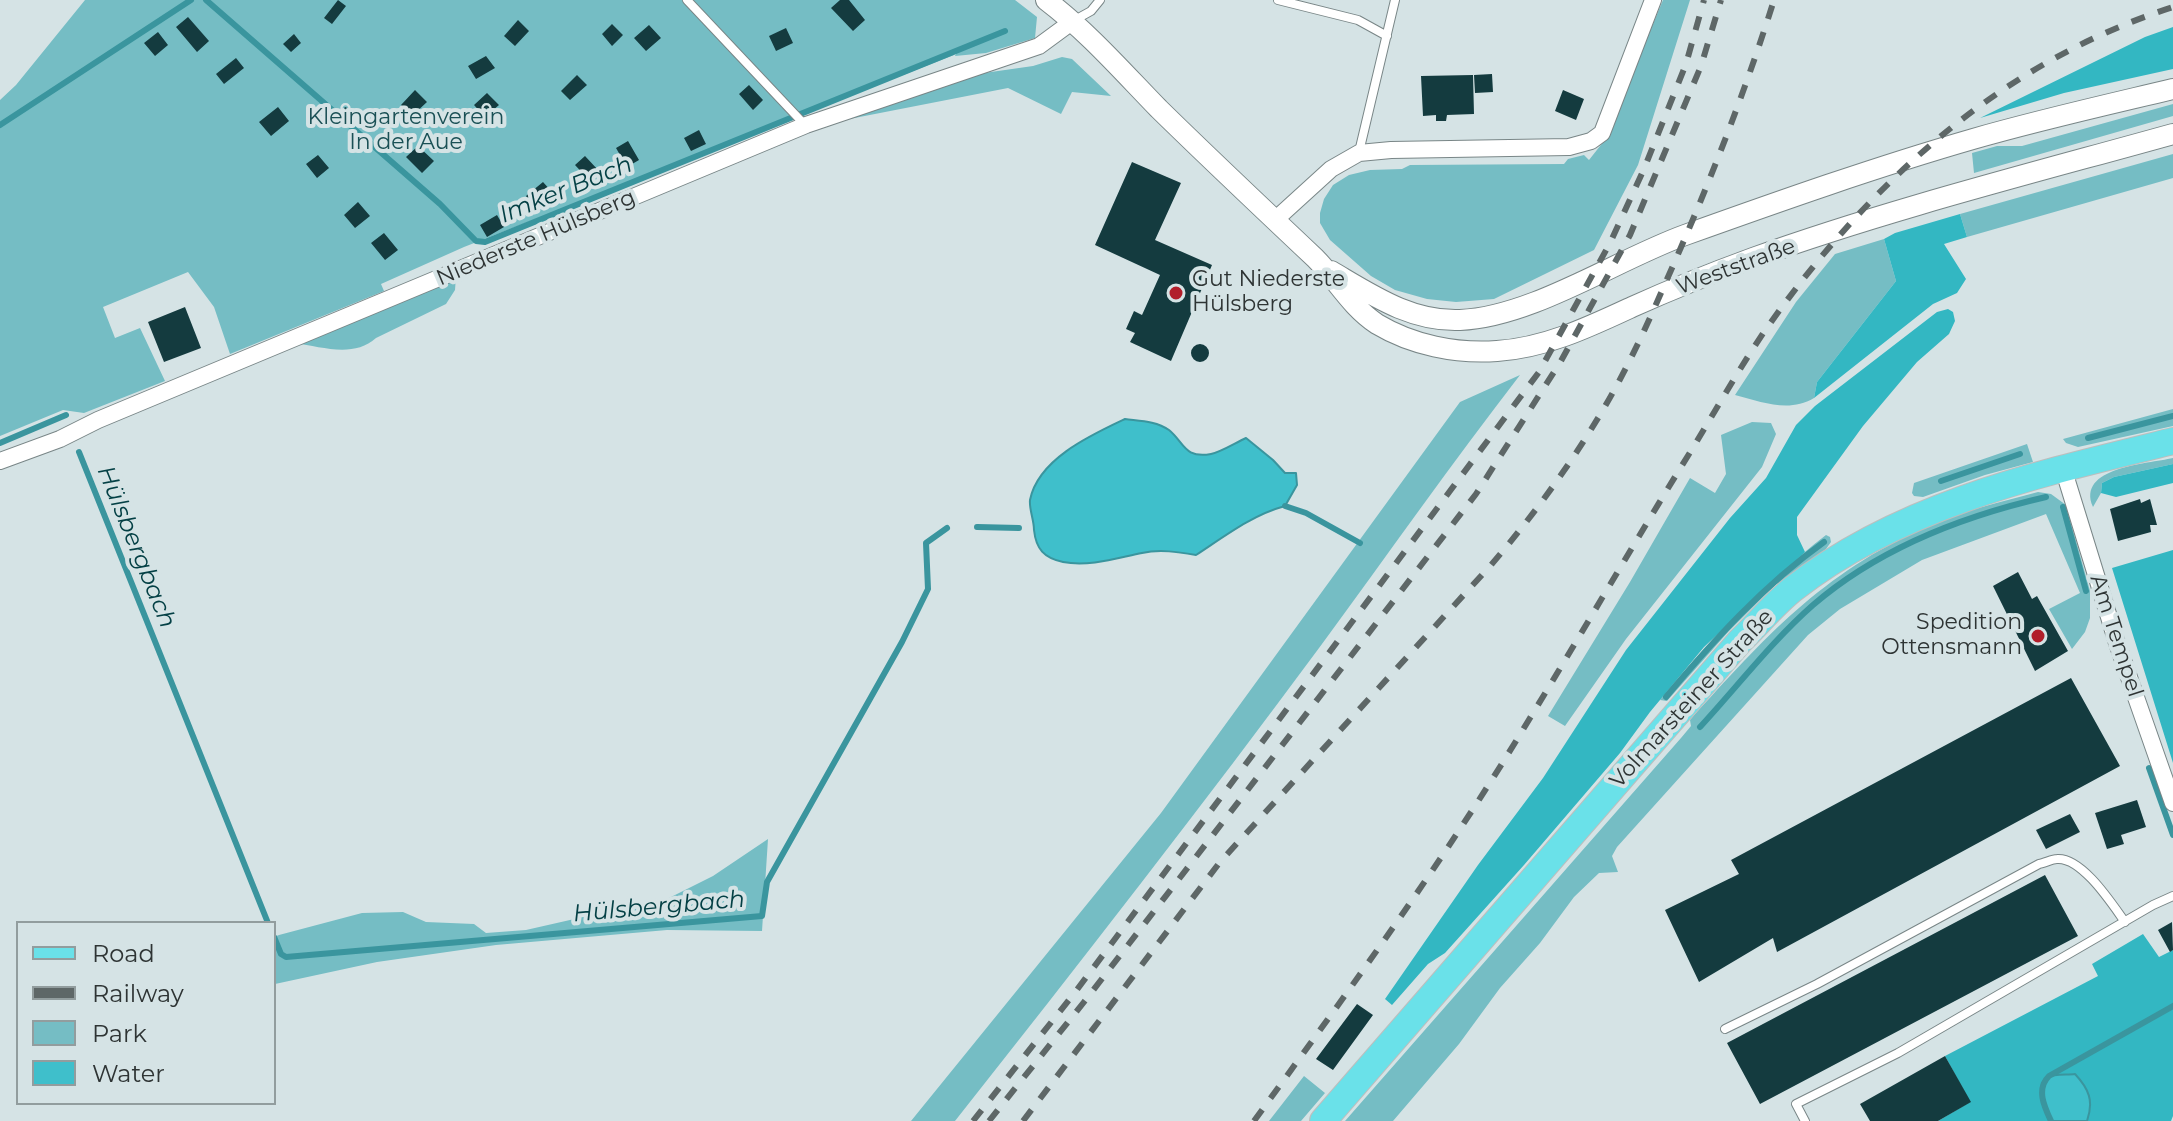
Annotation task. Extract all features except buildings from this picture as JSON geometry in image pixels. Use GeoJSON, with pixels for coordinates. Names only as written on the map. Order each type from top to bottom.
{"type":"FeatureCollection","features":[{"type":"Feature","properties":{"kind":"main road","name":"Volmarsteiner Straße"},"geometry":{"type":"LineString","coordinates":[[1323,1121],[1740,641],[1792,590],[1878,536],[1919,517],[1979,494],[2063,468],[2173,441]]}},
{"type":"Feature","properties":{"kind":"street","name":"Weststraße"},"geometry":{"type":"LineString","coordinates":[[1046,0],[1073,21],[1324,267],[1349,302],[1378,324],[1419,342],[1461,351],[1498,351],[1582,332],[1699,278],[1875,219],[2173,134]]}},
{"type":"Feature","properties":{"kind":"street"},"geometry":{"type":"LineString","coordinates":[[1275,220],[1331,169],[1359,153],[1569,147],[1591,141],[1602,133],[1653,0]]}},
{"type":"Feature","properties":{"kind":"street","name":"Niederste Hülsberg"},"geometry":{"type":"LineString","coordinates":[[0,461],[60,439],[803,122],[1039,46],[1073,21]]}},
{"type":"Feature","properties":{"kind":"street","name":"Weststraße"},"geometry":{"type":"LineString","coordinates":[[1324,267],[1385,302],[1422,317],[1461,320],[1494,317],[1661,244],[1782,201],[1972,139],[2173,89]]}},
{"type":"Feature","properties":{"kind":"street","name":"Am Tempel"},"geometry":{"type":"LineString","coordinates":[[2063,468],[2117,643],[2173,803]]}},
{"type":"Feature","properties":{"kind":"lane"},"geometry":{"type":"LineString","coordinates":[[687,0],[803,122]]}},
{"type":"Feature","properties":{"kind":"lane"},"geometry":{"type":"LineString","coordinates":[[1278,0],[1358,20],[1387,36]]}},
{"type":"Feature","properties":{"kind":"lane"},"geometry":{"type":"LineString","coordinates":[[1359,153],[1395,0]]}},
{"type":"Feature","properties":{"kind":"lane"},"geometry":{"type":"LineString","coordinates":[[1073,21],[1091,11],[1099,1]]}},
{"type":"Feature","properties":{"kind":"lane"},"geometry":{"type":"LineString","coordinates":[[1725,1029],[1817,984],[2039,864],[2060,858],[2075,864],[2102,889],[2125,922]]}},
{"type":"Feature","properties":{"kind":"lane"},"geometry":{"type":"LineString","coordinates":[[1805,1121],[1796,1104],[1898,1053],[2173,896]]}},
{"type":"Feature","properties":{"kind":"green space","name":"Kleingartenverein In der Aue"},"geometry":{"type":"Polygon","coordinates":[[[85,0],[1015,0],[1037,17],[1035,38],[986,53],[955,56],[957,51],[954,55],[464,247],[381,284],[384,291],[230,354],[214,307],[188,272],[103,307],[115,338],[140,328],[165,381],[84,413],[63,410],[0,436],[0,100],[16,85],[85,0]]]}},
{"type":"Feature","properties":{"kind":"green space"},"geometry":{"type":"Polygon","coordinates":[[[1663,0],[1690,0],[1638,165],[1594,250],[1494,299],[1456,302],[1427,299],[1395,290],[1371,276],[1330,240],[1320,223],[1324,199],[1333,185],[1349,175],[1370,170],[1402,169],[1410,165],[1564,164],[1568,159],[1584,155],[1589,160],[1604,141],[1663,0]]]}},
{"type":"Feature","properties":{"kind":"green space"},"geometry":{"type":"Polygon","coordinates":[[[1062,57],[1072,59],[1111,96],[1072,92],[1061,114],[1008,88],[839,121],[984,73],[1033,66],[1062,57]]]}},
{"type":"Feature","properties":{"kind":"green space"},"geometry":{"type":"Polygon","coordinates":[[[2173,104],[2173,116],[1974,173],[1972,153],[1997,146],[2022,146],[2173,104]]]}},
{"type":"Feature","properties":{"kind":"green space"},"geometry":{"type":"Polygon","coordinates":[[[2173,154],[2173,178],[1967,237],[1960,214],[2173,154]]]}},
{"type":"Feature","properties":{"kind":"green space"},"geometry":{"type":"Polygon","coordinates":[[[1884,239],[1896,281],[1817,382],[1814,398],[1785,405],[1735,395],[1796,302],[1835,254],[1884,239]]]}},
{"type":"Feature","properties":{"kind":"green space"},"geometry":{"type":"Polygon","coordinates":[[[456,276],[455,290],[446,304],[358,348],[337,350],[295,343],[456,276]]]}},
{"type":"Feature","properties":{"kind":"green space"},"geometry":{"type":"Polygon","coordinates":[[[1520,375],[1232,764],[955,1121],[911,1121],[1161,813],[1460,402],[1520,375]]]}},
{"type":"Feature","properties":{"kind":"green space"},"geometry":{"type":"Polygon","coordinates":[[[2173,409],[2173,426],[2078,447],[2063,439],[2173,409]]]}},
{"type":"Feature","properties":{"kind":"green space"},"geometry":{"type":"Polygon","coordinates":[[[1752,422],[1771,423],[1776,434],[1762,467],[1626,639],[1565,726],[1548,716],[1690,478],[1715,493],[1726,474],[1721,435],[1752,422]]]}},
{"type":"Feature","properties":{"kind":"green space"},"geometry":{"type":"Polygon","coordinates":[[[2027,444],[2033,462],[1923,497],[1912,493],[1914,483],[2027,444]]]}},
{"type":"Feature","properties":{"kind":"green space"},"geometry":{"type":"Polygon","coordinates":[[[2173,458],[2173,464],[2114,477],[2102,483],[2101,493],[2093,507],[2090,494],[2095,483],[2104,476],[2132,466],[2173,458]]]}},
{"type":"Feature","properties":{"kind":"green space"},"geometry":{"type":"Polygon","coordinates":[[[2038,492],[2051,494],[2066,505],[2090,591],[2090,618],[2085,632],[2072,649],[2049,609],[2080,593],[2046,514],[1922,560],[1840,609],[1808,635],[1617,847],[1612,856],[1618,872],[1599,873],[1574,897],[1459,1044],[1393,1121],[1345,1121],[1681,738],[1691,726],[1690,720],[1743,662],[1797,610],[1856,565],[1889,545],[1939,521],[2038,492]]]}},
{"type":"Feature","properties":{"kind":"green space"},"geometry":{"type":"Polygon","coordinates":[[[1826,535],[1831,542],[1826,549],[1785,581],[1776,584],[1667,701],[1660,700],[1738,613],[1826,535]]]}},
{"type":"Feature","properties":{"kind":"green space"},"geometry":{"type":"Polygon","coordinates":[[[768,839],[762,931],[667,930],[496,945],[377,962],[276,984],[276,936],[362,913],[403,912],[426,922],[474,924],[486,933],[526,930],[671,897],[713,876],[768,839]]]}},
{"type":"Feature","properties":{"kind":"green space"},"geometry":{"type":"Polygon","coordinates":[[[1304,1076],[1325,1093],[1301,1121],[1269,1121],[1304,1076]]]}},
{"type":"Feature","properties":{"kind":"shaded area"},"geometry":{"type":"Polygon","coordinates":[[[2173,27],[2173,69],[2064,93],[1980,118],[2145,37],[2173,27]]]}},
{"type":"Feature","properties":{"kind":"shaded area"},"geometry":{"type":"Polygon","coordinates":[[[1960,214],[1967,237],[1944,244],[1966,279],[1957,293],[1933,304],[1814,398],[1817,382],[1896,281],[1884,239],[1960,214]]]}},
{"type":"Feature","properties":{"kind":"shaded area"},"geometry":{"type":"Polygon","coordinates":[[[1948,309],[1953,312],[1955,321],[1949,334],[1917,362],[1863,426],[1797,517],[1797,535],[1805,552],[1704,647],[1620,753],[1524,865],[1445,953],[1428,964],[1392,1005],[1385,999],[1543,778],[1626,650],[1730,518],[1766,478],[1796,425],[1815,406],[1937,312],[1948,309]]]}},
{"type":"Feature","properties":{"kind":"shaded area"},"geometry":{"type":"Polygon","coordinates":[[[2173,464],[2173,483],[2116,497],[2101,493],[2102,483],[2114,477],[2173,464]]]}},
{"type":"Feature","properties":{"kind":"shaded area"},"geometry":{"type":"Polygon","coordinates":[[[2173,550],[2173,763],[2112,568],[2173,550]]]}},
{"type":"Feature","properties":{"kind":"shaded area"},"geometry":{"type":"Polygon","coordinates":[[[2143,934],[2159,957],[2173,950],[2171,1121],[1938,1121],[1970,1102],[1945,1056],[2098,976],[2092,964],[2143,934]]]}},
{"type":"Feature","properties":{"kind":"water"},"geometry":{"type":"Polygon","coordinates":[[[1125,419],[1164,427],[1195,454],[1215,453],[1246,438],[1285,473],[1296,473],[1297,485],[1285,506],[1250,520],[1196,555],[1156,551],[1083,563],[1051,558],[1042,552],[1035,537],[1030,500],[1035,485],[1043,472],[1068,450],[1125,419]]]}},
{"type":"Feature","properties":{"kind":"water"},"geometry":{"type":"Polygon","coordinates":[[[2075,1074],[2089,1096],[2087,1121],[2051,1121],[2041,1086],[2048,1077],[2075,1074]]]}},
{"type":"Feature","properties":{"kind":"waterway"},"geometry":{"type":"LineString","coordinates":[[0,125],[191,0]]}},
{"type":"Feature","properties":{"kind":"waterway","name":"Imker Bach"},"geometry":{"type":"LineString","coordinates":[[206,0],[440,204],[476,241],[485,242],[1005,31]]}},
{"type":"Feature","properties":{"kind":"waterway","name":"Hülsbergbach"},"geometry":{"type":"LineString","coordinates":[[0,443],[66,415]]}},
{"type":"Feature","properties":{"kind":"waterway"},"geometry":{"type":"LineString","coordinates":[[2088,438],[2173,416]]}},
{"type":"Feature","properties":{"kind":"waterway","name":"Hülsbergbach"},"geometry":{"type":"LineString","coordinates":[[79,452],[267,921]]}},
{"type":"Feature","properties":{"kind":"waterway"},"geometry":{"type":"LineString","coordinates":[[1941,481],[2020,454]]}},
{"type":"Feature","properties":{"kind":"waterway","name":"Hülsbergbach"},"geometry":{"type":"LineString","coordinates":[[1700,727],[1798,619],[1865,567],[1953,525],[2046,497]]}},
{"type":"Feature","properties":{"kind":"waterway","name":"Hülsbergbach"},"geometry":{"type":"LineString","coordinates":[[1285,506],[1306,513],[1360,543]]}},
{"type":"Feature","properties":{"kind":"waterway","name":"Hülsbergbach"},"geometry":{"type":"LineString","coordinates":[[2063,507],[2086,591]]}},
{"type":"Feature","properties":{"kind":"waterway","name":"Hülsbergbach"},"geometry":{"type":"LineString","coordinates":[[977,527],[1019,528]]}},
{"type":"Feature","properties":{"kind":"waterway","name":"Hülsbergbach"},"geometry":{"type":"LineString","coordinates":[[276,942],[281,954],[286,957],[762,916],[767,882],[902,642],[928,589],[926,543],[947,528]]}},
{"type":"Feature","properties":{"kind":"waterway"},"geometry":{"type":"LineString","coordinates":[[1666,697],[1740,615],[1781,576],[1824,542]]}},
{"type":"Feature","properties":{"kind":"waterway","name":"Hülsbergbach"},"geometry":{"type":"LineString","coordinates":[[2149,768],[2173,835]]}},
{"type":"Feature","properties":{"kind":"waterway","name":"Hülsbergbach"},"geometry":{"type":"LineString","coordinates":[[2051,1121],[2042,1092],[2049,1076],[2173,1006]]}},
{"type":"Feature","properties":{"kind":"railway"},"geometry":{"type":"LineString","coordinates":[[973,1121],[1076,991],[1539,372],[1610,243],[1644,169],[1686,64],[1704,0]]}},
{"type":"Feature","properties":{"kind":"railway"},"geometry":{"type":"LineString","coordinates":[[989,1121],[1476,494],[1561,361],[1630,235],[1701,66],[1721,0]]}},
{"type":"Feature","properties":{"kind":"railway"},"geometry":{"type":"LineString","coordinates":[[1023,1121],[1220,862],[1491,565],[1576,453],[1611,397],[1653,312],[1738,106],[1774,0]]}},
{"type":"Feature","properties":{"kind":"railway"},"geometry":{"type":"LineString","coordinates":[[1254,1121],[1465,821],[1746,360],[1804,278],[1893,179],[1942,135],[1994,96],[2050,61],[2110,31],[2173,7]]}},
{"type":"Feature","properties":{"kind":"place","name":"Gut Niederste Hülsberg"},"geometry":{"type":"Point","coordinates":[1176,293]}},
{"type":"Feature","properties":{"kind":"place","name":"Spedition Ottensmann"},"geometry":{"type":"Point","coordinates":[2038,636]}}]}
